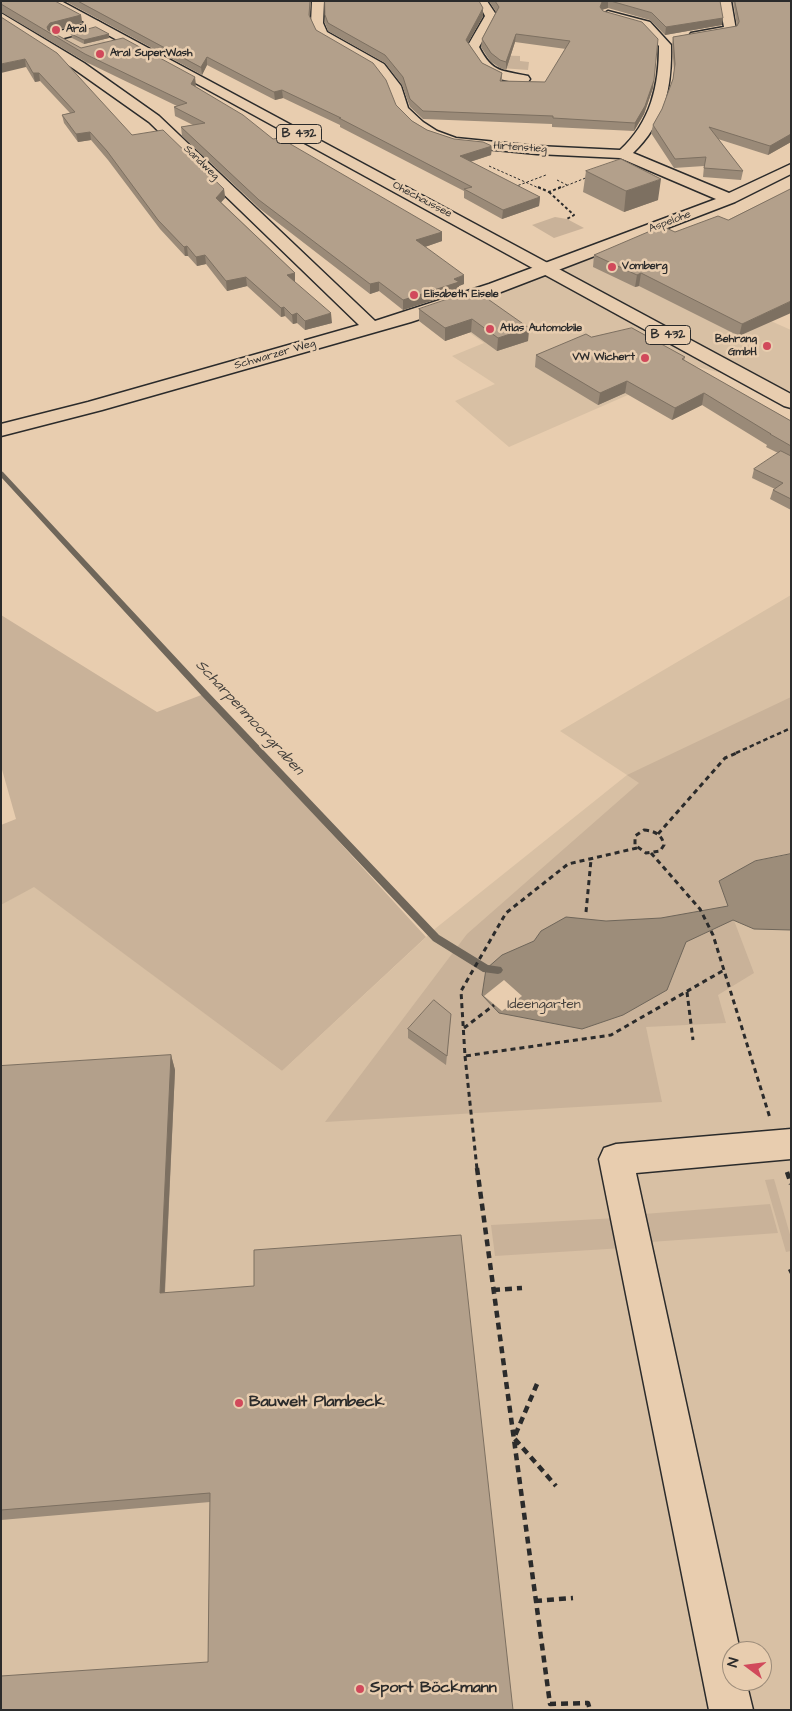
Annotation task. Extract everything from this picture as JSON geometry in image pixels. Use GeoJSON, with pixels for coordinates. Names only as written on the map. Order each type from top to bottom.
{"type":"FeatureCollection","features":[{"type":"Feature","properties":{"kind":"street","name":"Ohechaussee"},"geometry":{"type":"LineString","coordinates":[[52,1],[791,402]]}},
{"type":"Feature","properties":{"kind":"street","name":"Hirtenstieg"},"geometry":{"type":"LineString","coordinates":[[318,1],[317,23],[322,34],[379,67],[394,86],[402,109],[432,134],[454,142],[538,150],[623,154],[730,199]]}},
{"type":"Feature","properties":{"kind":"street"},"geometry":{"type":"LineString","coordinates":[[480,1],[486,6],[492,16],[474,47],[479,60],[493,75],[523,79]]}},
{"type":"Feature","properties":{"kind":"street"},"geometry":{"type":"LineString","coordinates":[[662,41],[730,30],[725,1]]}},
{"type":"Feature","properties":{"kind":"street"},"geometry":{"type":"LineString","coordinates":[[607,14],[646,25],[665,44],[665,73],[661,96],[649,122],[634,146],[623,154]]}},
{"type":"Feature","properties":{"kind":"street","name":"Sandweg"},"geometry":{"type":"LineString","coordinates":[[5,21],[154,119],[372,328]]}},
{"type":"Feature","properties":{"kind":"street"},"geometry":{"type":"LineString","coordinates":[[73,45],[56,36],[98,25]]}},
{"type":"Feature","properties":{"kind":"street"},"geometry":{"type":"LineString","coordinates":[[107,44],[125,40]]}},
{"type":"Feature","properties":{"kind":"street","name":"Aspelohe"},"geometry":{"type":"LineString","coordinates":[[546,268],[730,199],[791,168]]}},
{"type":"Feature","properties":{"kind":"street","name":"Schwarzer Weg"},"geometry":{"type":"LineString","coordinates":[[1,430],[372,328],[486,291],[546,268]]}},
{"type":"Feature","properties":{"kind":"street"},"geometry":{"type":"LineString","coordinates":[[731,1710],[616,1160],[785,1145]]}},
{"type":"Feature","properties":{"kind":"path"},"geometry":{"type":"LineString","coordinates":[[489,166],[549,192],[574,215],[568,219]]}},
{"type":"Feature","properties":{"kind":"path"},"geometry":{"type":"LineString","coordinates":[[549,192],[594,175],[587,172]]}},
{"type":"Feature","properties":{"kind":"path"},"geometry":{"type":"LineString","coordinates":[[513,187],[546,175]]}},
{"type":"Feature","properties":{"kind":"path"},"geometry":{"type":"LineString","coordinates":[[557,180],[567,185]]}},
{"type":"Feature","properties":{"kind":"path"},"geometry":{"type":"LineString","coordinates":[[658,834],[725,758],[791,728]]}},
{"type":"Feature","properties":{"kind":"path"},"geometry":{"type":"LineString","coordinates":[[637,848],[633,841],[636,834],[644,830],[658,834],[664,841],[664,845],[660,851],[651,853]]}},
{"type":"Feature","properties":{"kind":"path"},"geometry":{"type":"LineString","coordinates":[[590,1710],[588,1703],[550,1704],[493,1290],[465,1056],[461,991],[506,913],[568,864],[637,848],[651,853],[700,909],[713,935],[785,1145]]}},
{"type":"Feature","properties":{"kind":"path"},"geometry":{"type":"LineString","coordinates":[[586,912],[591,860]]}},
{"type":"Feature","properties":{"kind":"path"},"geometry":{"type":"LineString","coordinates":[[465,1056],[611,1035],[724,970]]}},
{"type":"Feature","properties":{"kind":"path"},"geometry":{"type":"LineString","coordinates":[[688,992],[694,1040]]}},
{"type":"Feature","properties":{"kind":"path"},"geometry":{"type":"LineString","coordinates":[[463,1028],[494,1005]]}},
{"type":"Feature","properties":{"kind":"path"},"geometry":{"type":"LineString","coordinates":[[493,1290],[522,1288]]}},
{"type":"Feature","properties":{"kind":"path"},"geometry":{"type":"LineString","coordinates":[[514,1438],[537,1384]]}},
{"type":"Feature","properties":{"kind":"path"},"geometry":{"type":"LineString","coordinates":[[514,1438],[556,1486]]}},
{"type":"Feature","properties":{"kind":"path"},"geometry":{"type":"LineString","coordinates":[[535,1601],[573,1598]]}},
{"type":"Feature","properties":{"kind":"shaded area","name":"Aral"},"geometry":{"type":"Polygon","coordinates":[[[70,22],[130,54],[88,64],[29,31],[70,22]]]}},
{"type":"Feature","properties":{"kind":"shaded area"},"geometry":{"type":"Polygon","coordinates":[[[605,254],[737,306],[791,330],[791,391],[694,366],[509,447],[455,401],[495,384],[452,356],[484,343],[442,313],[605,254]]]}},
{"type":"Feature","properties":{"kind":"shaded area"},"geometry":{"type":"Polygon","coordinates":[[[791,595],[791,1710],[1,1710],[1,905],[34,886],[282,1071],[436,928],[627,775],[560,731],[791,595]]]}},
{"type":"Feature","properties":{"kind":"shaded area"},"geometry":{"type":"Polygon","coordinates":[[[791,854],[791,930],[754,929],[733,920],[686,942],[667,990],[623,1015],[582,1029],[499,1013],[482,995],[486,969],[502,955],[534,941],[541,931],[566,917],[606,921],[661,918],[728,906],[719,881],[755,861],[791,854]]]}},
{"type":"Feature","properties":{"kind":"green space"},"geometry":{"type":"Polygon","coordinates":[[[491,55],[520,56],[520,61],[529,62],[528,70],[501,68],[502,64],[489,63],[491,55]]]}},
{"type":"Feature","properties":{"kind":"green space"},"geometry":{"type":"Polygon","coordinates":[[[555,217],[567,219],[584,228],[554,238],[532,225],[555,217]]]}},
{"type":"Feature","properties":{"kind":"green space"},"geometry":{"type":"Polygon","coordinates":[[[1,615],[157,712],[204,694],[426,937],[282,1071],[34,887],[1,905],[1,825],[16,819],[1,766],[1,615]]]}},
{"type":"Feature","properties":{"kind":"green space","name":"Ideengarten"},"geometry":{"type":"Polygon","coordinates":[[[791,697],[791,854],[755,861],[719,881],[754,973],[718,995],[726,1023],[646,1027],[662,1102],[325,1122],[467,934],[639,783],[627,775],[791,697]]]}},
{"type":"Feature","properties":{"kind":"green space"},"geometry":{"type":"Polygon","coordinates":[[[774,1179],[791,1238],[791,1251],[786,1252],[765,1180],[774,1179]]]}},
{"type":"Feature","properties":{"kind":"green space"},"geometry":{"type":"Polygon","coordinates":[[[770,1204],[778,1233],[650,1242],[644,1214],[770,1204]]]}},
{"type":"Feature","properties":{"kind":"green space"},"geometry":{"type":"Polygon","coordinates":[[[617,1218],[623,1248],[495,1256],[491,1225],[617,1218]]]}},
{"type":"Feature","properties":{"kind":"pier"},"geometry":{"type":"Polygon","coordinates":[[[504,980],[522,996],[502,1011],[484,996],[504,980]]]}},
{"type":"Feature","properties":{"kind":"building"},"geometry":{"type":"Polygon","coordinates":[[[1,1],[55,1],[81,15],[50,23],[47,27],[48,30],[81,48],[123,38],[195,77],[191,84],[243,115],[273,139],[280,138],[442,232],[416,240],[464,275],[454,279],[459,282],[403,300],[379,282],[370,284],[259,200],[181,127],[205,123],[174,107],[187,103],[85,54],[1,4],[1,1]]]}},
{"type":"Feature","properties":{"kind":"building"},"geometry":{"type":"Polygon","coordinates":[[[78,1],[310,1],[309,15],[316,30],[373,63],[386,80],[396,105],[412,121],[427,130],[454,139],[483,142],[492,146],[460,156],[540,197],[503,210],[464,189],[472,187],[339,118],[341,118],[282,90],[274,92],[207,57],[201,67],[78,1]]]}},
{"type":"Feature","properties":{"kind":"building"},"geometry":{"type":"Polygon","coordinates":[[[325,1],[479,1],[483,8],[466,40],[482,63],[502,73],[500,81],[545,82],[570,41],[516,34],[506,62],[500,60],[491,53],[482,39],[499,7],[495,1],[606,1],[602,2],[600,7],[603,11],[642,22],[658,39],[654,80],[645,106],[635,123],[553,118],[553,116],[423,111],[410,99],[403,77],[385,55],[328,23],[325,15],[325,1]]]}},
{"type":"Feature","properties":{"kind":"building"},"geometry":{"type":"Polygon","coordinates":[[[611,1],[720,1],[723,18],[666,27],[652,13],[611,1]]]}},
{"type":"Feature","properties":{"kind":"building"},"geometry":{"type":"Polygon","coordinates":[[[735,1],[791,1],[791,134],[770,146],[709,127],[743,171],[704,168],[706,157],[675,159],[653,125],[662,109],[673,79],[675,64],[673,37],[737,26],[739,22],[735,1]]]}},
{"type":"Feature","properties":{"kind":"building"},"geometry":{"type":"Polygon","coordinates":[[[1,17],[57,53],[132,135],[163,130],[224,189],[216,198],[295,273],[287,275],[331,313],[305,321],[297,313],[292,315],[284,307],[281,308],[246,277],[226,281],[205,255],[196,257],[187,246],[184,247],[158,220],[107,151],[90,132],[76,134],[62,115],[75,112],[39,73],[33,73],[25,59],[1,64],[1,17]]]}},
{"type":"Feature","properties":{"kind":"building"},"geometry":{"type":"Polygon","coordinates":[[[96,27],[109,34],[84,40],[71,34],[96,27]]]}},
{"type":"Feature","properties":{"kind":"building"},"geometry":{"type":"Polygon","coordinates":[[[621,159],[661,179],[626,191],[586,171],[621,159]]]}},
{"type":"Feature","properties":{"kind":"building"},"geometry":{"type":"Polygon","coordinates":[[[791,189],[791,301],[742,324],[641,273],[637,275],[594,255],[662,226],[675,232],[718,216],[728,220],[791,189]]]}},
{"type":"Feature","properties":{"kind":"building"},"geometry":{"type":"Polygon","coordinates":[[[475,290],[529,328],[498,338],[472,319],[445,328],[419,309],[475,290]]]}},
{"type":"Feature","properties":{"kind":"building"},"geometry":{"type":"Polygon","coordinates":[[[632,328],[685,357],[682,359],[791,421],[791,446],[704,393],[675,408],[627,381],[600,393],[536,355],[586,334],[591,337],[632,328]]]}},
{"type":"Feature","properties":{"kind":"building"},"geometry":{"type":"Polygon","coordinates":[[[781,451],[791,456],[791,499],[773,490],[783,483],[754,469],[781,451]]]}},
{"type":"Feature","properties":{"kind":"building"},"geometry":{"type":"Polygon","coordinates":[[[434,1000],[451,1014],[447,1056],[408,1029],[434,1000]]]}},
{"type":"Feature","properties":{"kind":"building","name":"Bauwelt Plambeck"},"geometry":{"type":"Polygon","coordinates":[[[171,1055],[160,1293],[254,1286],[254,1250],[461,1235],[513,1710],[1,1710],[1,1676],[208,1662],[210,1493],[1,1510],[1,1066],[171,1055]]]}},
{"type":"Feature","properties":{"kind":"waterway","name":"Scharpenmoorgraben"},"geometry":{"type":"LineString","coordinates":[[1,473],[205,694],[436,938],[486,969],[498,970]]}},
{"type":"Feature","properties":{"kind":"place","name":"Aral"},"geometry":{"type":"Point","coordinates":[56,30]}},
{"type":"Feature","properties":{"kind":"place","name":"Aral SuperWash"},"geometry":{"type":"Point","coordinates":[100,54]}},
{"type":"Feature","properties":{"kind":"place","name":"Vomberg"},"geometry":{"type":"Point","coordinates":[612,267]}},
{"type":"Feature","properties":{"kind":"place","name":"Elisabeth Eisele"},"geometry":{"type":"Point","coordinates":[414,295]}},
{"type":"Feature","properties":{"kind":"place","name":"Atlas Automobile"},"geometry":{"type":"Point","coordinates":[490,329]}},
{"type":"Feature","properties":{"kind":"place","name":"Behrang GmbH"},"geometry":{"type":"Point","coordinates":[767,346]}},
{"type":"Feature","properties":{"kind":"place","name":"VW Wichert"},"geometry":{"type":"Point","coordinates":[645,358]}},
{"type":"Feature","properties":{"kind":"place","name":"Bauwelt Plambeck"},"geometry":{"type":"Point","coordinates":[239,1403]}},
{"type":"Feature","properties":{"kind":"place","name":"Sport Böckmann"},"geometry":{"type":"Point","coordinates":[360,1689]}}]}
